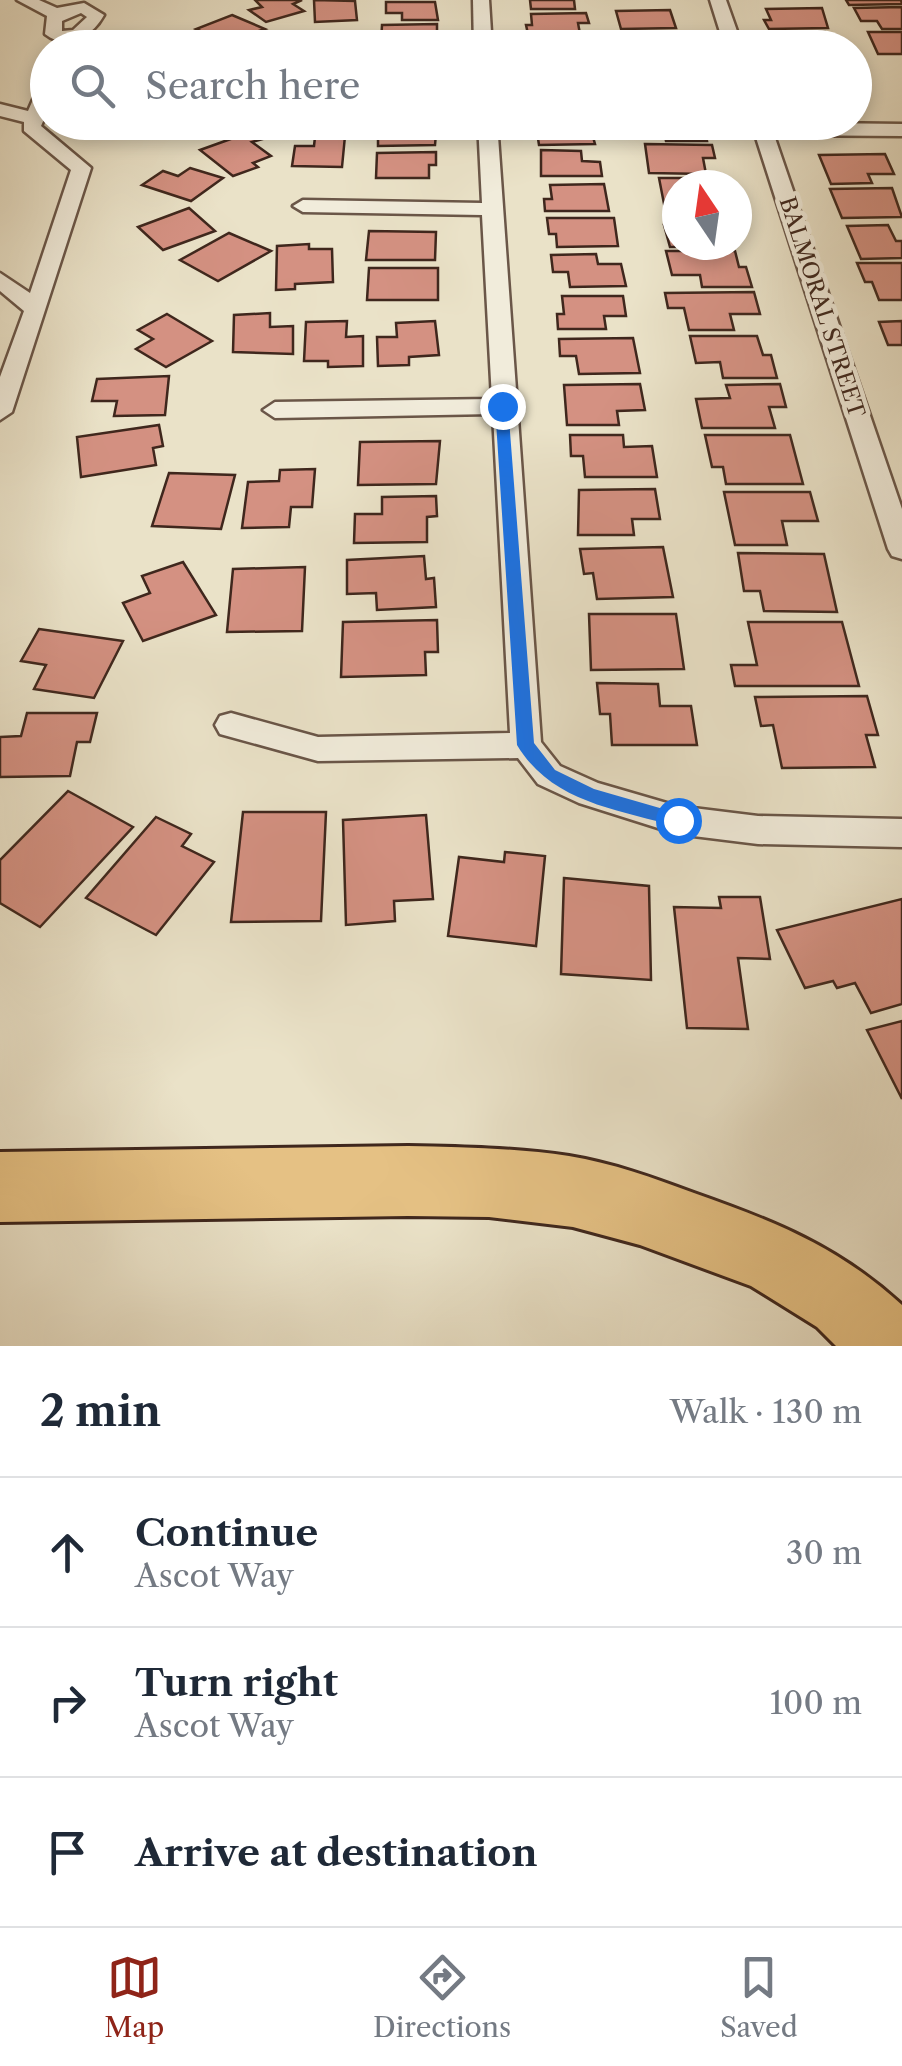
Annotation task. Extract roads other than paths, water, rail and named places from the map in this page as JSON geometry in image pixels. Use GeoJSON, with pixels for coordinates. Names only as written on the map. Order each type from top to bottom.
{"type":"FeatureCollection","features":[{"type":"Feature","properties":{"kind":"highway"},"geometry":{"type":"LineString","coordinates":[[0,1186],[489,1182],[573,1192],[640,1209],[772,1257],[843,1301],[891,1346]]}},
{"type":"Feature","properties":{"kind":"highway"},"geometry":{"type":"LineString","coordinates":[[772,1257],[821,1301],[854,1346]]}},
{"type":"Feature","properties":{"kind":"street"},"geometry":{"type":"LineString","coordinates":[[25,0],[58,15]]}},
{"type":"Feature","properties":{"kind":"street"},"geometry":{"type":"LineString","coordinates":[[481,0],[482,30]]}},
{"type":"Feature","properties":{"kind":"street"},"geometry":{"type":"LineString","coordinates":[[718,0],[728,30]]}},
{"type":"Feature","properties":{"kind":"street"},"geometry":{"type":"LineString","coordinates":[[54,30],[53,19],[58,15],[89,5],[95,20],[82,30]]}},
{"type":"Feature","properties":{"kind":"street"},"geometry":{"type":"LineString","coordinates":[[0,110],[30,118]]}},
{"type":"Feature","properties":{"kind":"street"},"geometry":{"type":"LineString","coordinates":[[872,129],[902,130]]}},
{"type":"Feature","properties":{"kind":"street"},"geometry":{"type":"LineString","coordinates":[[0,412],[74,198],[80,168],[75,160],[44,140]]}},
{"type":"Feature","properties":{"kind":"street"},"geometry":{"type":"LineString","coordinates":[[488,140],[526,745],[549,775],[590,794],[678,820],[758,830],[902,833]]}},
{"type":"Feature","properties":{"kind":"street","name":"BALMORAL STREET"},"geometry":{"type":"LineString","coordinates":[[767,140],[902,549]]}},
{"type":"Feature","properties":{"kind":"street"},"geometry":{"type":"LineString","coordinates":[[303,206],[491,208]]}},
{"type":"Feature","properties":{"kind":"street"},"geometry":{"type":"LineString","coordinates":[[0,280],[34,308]]}},
{"type":"Feature","properties":{"kind":"street"},"geometry":{"type":"LineString","coordinates":[[275,410],[502,406]]}},
{"type":"Feature","properties":{"kind":"street"},"geometry":{"type":"LineString","coordinates":[[231,724],[318,749],[526,745]]}}]}
